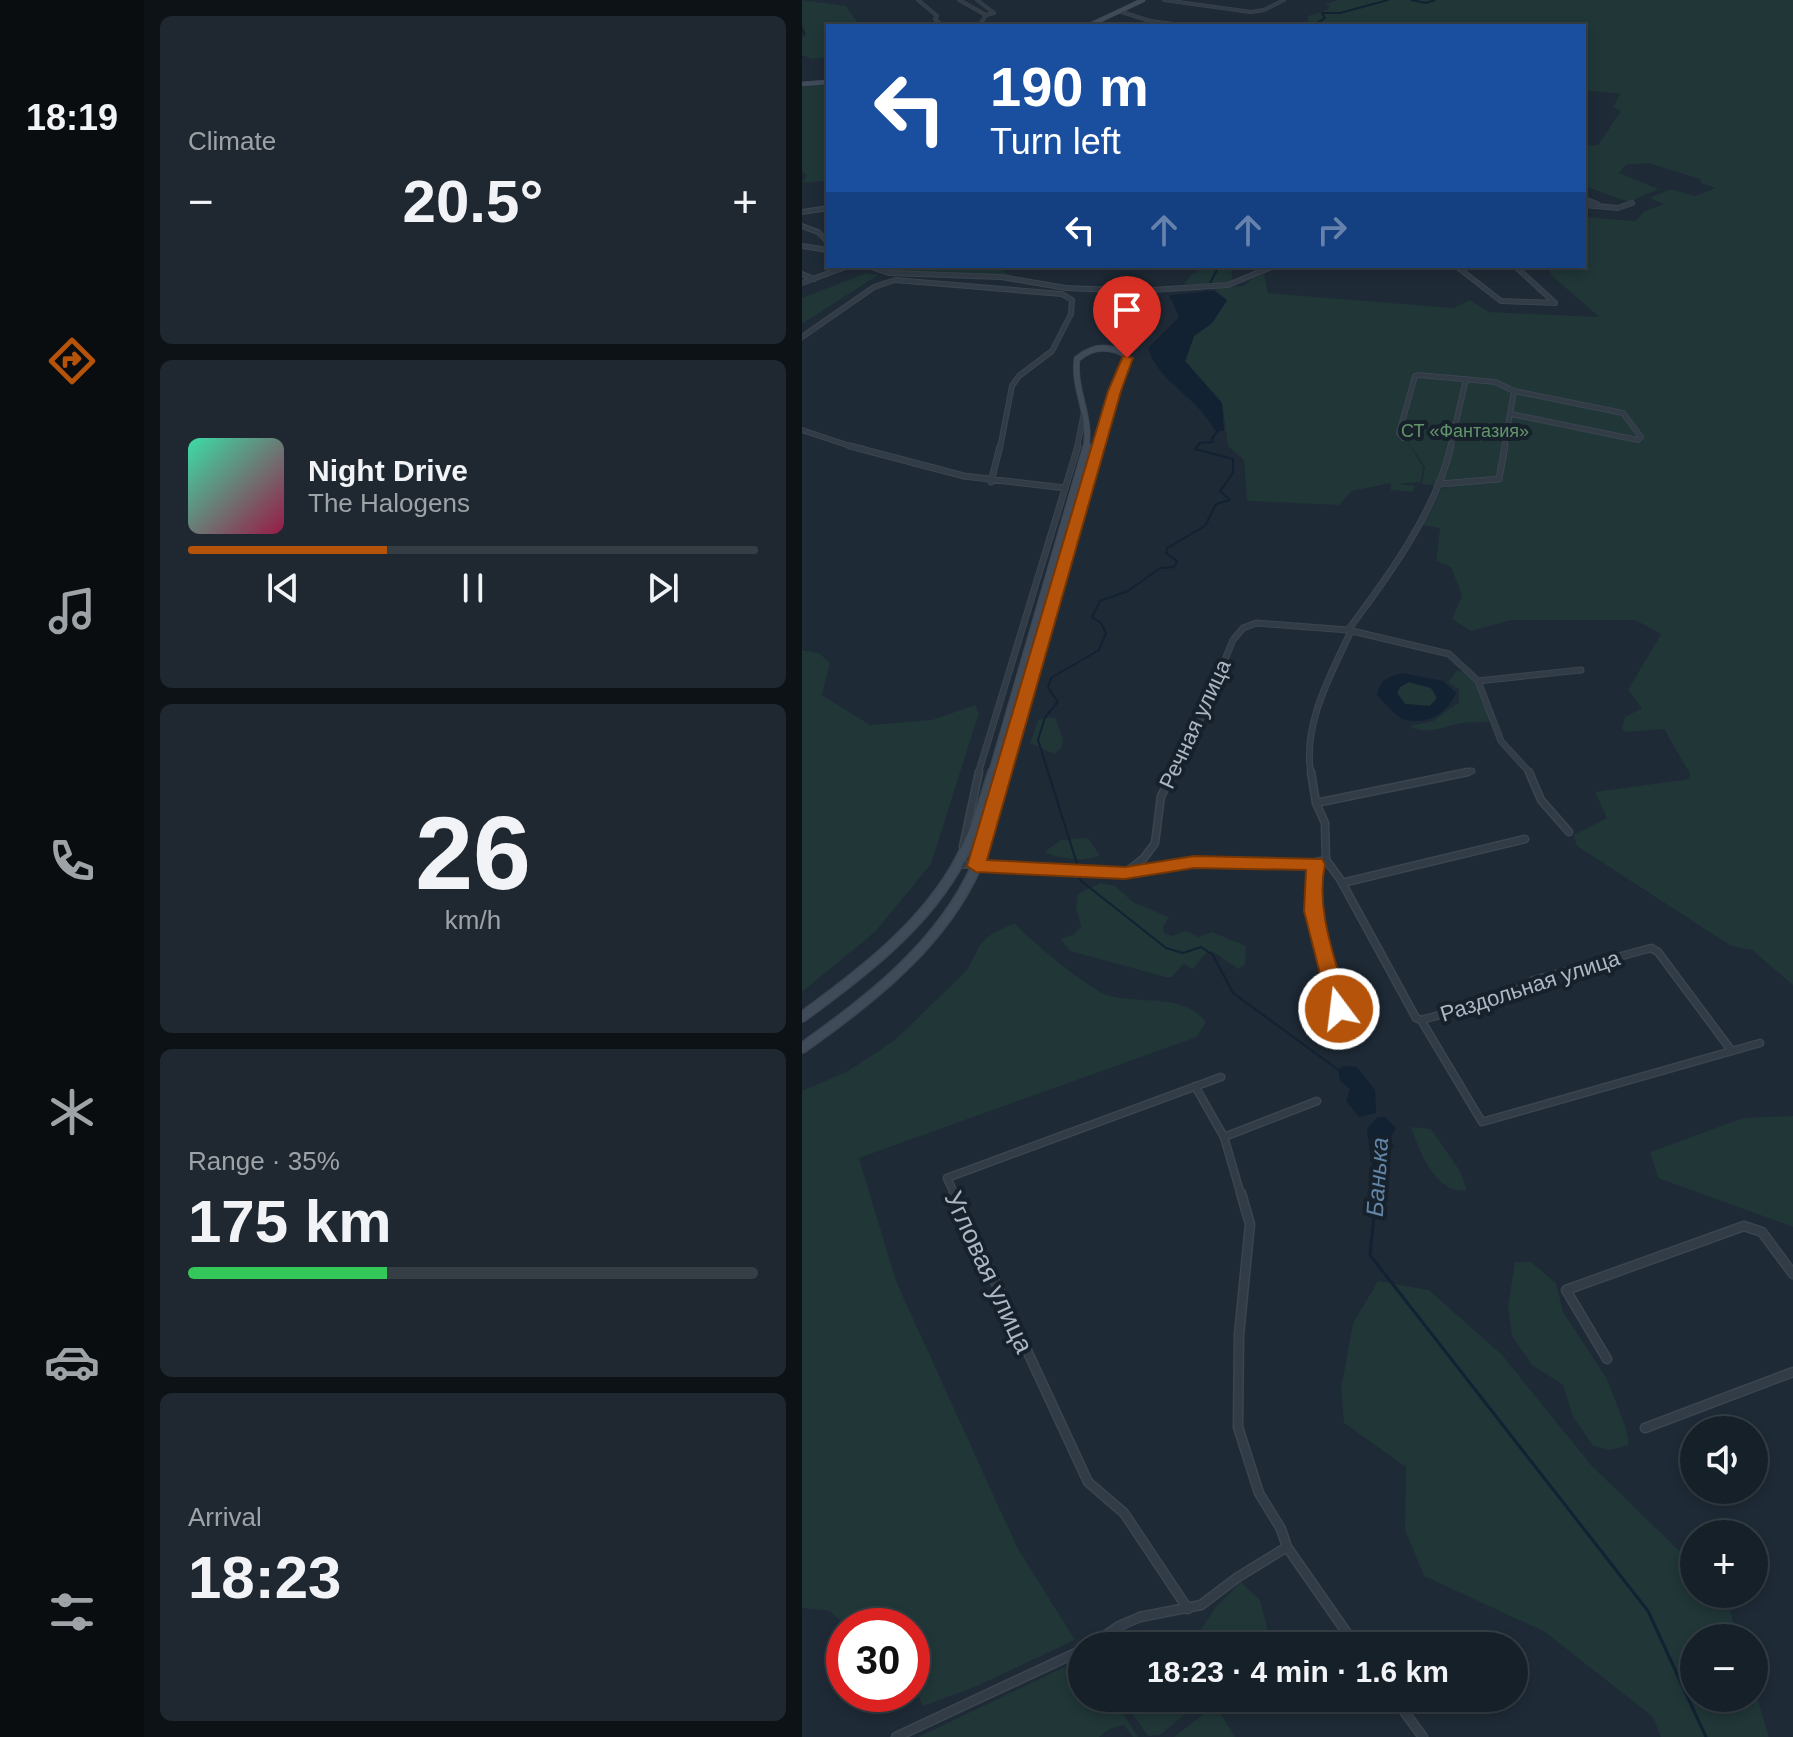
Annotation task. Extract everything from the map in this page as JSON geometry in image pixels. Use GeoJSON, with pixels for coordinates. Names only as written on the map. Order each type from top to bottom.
{"type":"FeatureCollection","features":[{"type":"Feature","properties":{"kind":"street"},"geometry":{"type":"LineString","coordinates":[[918,0],[937,16],[935,19],[940,24]]}},
{"type":"Feature","properties":{"kind":"street"},"geometry":{"type":"LineString","coordinates":[[959,0],[986,15]]}},
{"type":"Feature","properties":{"kind":"street"},"geometry":{"type":"LineString","coordinates":[[977,0],[994,12],[986,15],[980,24]]}},
{"type":"Feature","properties":{"kind":"street"},"geometry":{"type":"LineString","coordinates":[[1092,24],[1143,0]]}},
{"type":"Feature","properties":{"kind":"street"},"geometry":{"type":"LineString","coordinates":[[1164,0],[1251,12],[1264,10],[1284,0]]}},
{"type":"Feature","properties":{"kind":"street"},"geometry":{"type":"LineString","coordinates":[[1119,11],[1150,21],[1173,24]]}},
{"type":"Feature","properties":{"kind":"street"},"geometry":{"type":"LineString","coordinates":[[1150,21],[1154,24]]}},
{"type":"Feature","properties":{"kind":"street"},"geometry":{"type":"LineString","coordinates":[[802,84],[826,82]]}},
{"type":"Feature","properties":{"kind":"street"},"geometry":{"type":"LineString","coordinates":[[1586,202],[1608,208],[1632,203]]}},
{"type":"Feature","properties":{"kind":"street"},"geometry":{"type":"LineString","coordinates":[[802,212],[826,208]]}},
{"type":"Feature","properties":{"kind":"street"},"geometry":{"type":"LineString","coordinates":[[802,226],[818,232],[826,240]]}},
{"type":"Feature","properties":{"kind":"street"},"geometry":{"type":"LineString","coordinates":[[802,246],[826,250]]}},
{"type":"Feature","properties":{"kind":"street"},"geometry":{"type":"LineString","coordinates":[[802,283],[843,268]]}},
{"type":"Feature","properties":{"kind":"street"},"geometry":{"type":"LineString","coordinates":[[874,268],[889,273],[1001,277],[1066,288],[1137,291],[1228,285],[1269,268]]}},
{"type":"Feature","properties":{"kind":"street"},"geometry":{"type":"LineString","coordinates":[[1459,268],[1501,301],[1554,304],[1517,268]]}},
{"type":"Feature","properties":{"kind":"street"},"geometry":{"type":"LineString","coordinates":[[802,274],[814,279]]}},
{"type":"Feature","properties":{"kind":"street"},"geometry":{"type":"LineString","coordinates":[[802,337],[874,287],[895,280],[1047,291],[1072,300],[1071,314],[1055,346],[1012,386],[1006,425],[991,482]]}},
{"type":"Feature","properties":{"kind":"street"},"geometry":{"type":"LineString","coordinates":[[802,1017],[876,958],[924,907],[959,861],[982,809],[1087,445],[1089,427],[1076,380],[1077,359],[1084,352],[1097,348],[1113,348],[1124,353],[1127,361],[1114,391],[976,866],[963,893],[925,942],[843,1020],[802,1048]]}},
{"type":"Feature","properties":{"kind":"street"},"geometry":{"type":"LineString","coordinates":[[1403,438],[1399,433],[1415,376],[1495,382],[1514,391],[1623,413],[1641,437],[1638,440],[1613,437],[1511,414]]}},
{"type":"Feature","properties":{"kind":"street"},"geometry":{"type":"LineString","coordinates":[[1466,379],[1440,484],[1381,586],[1350,631],[1333,666],[1309,739],[1308,757],[1316,803],[1325,823],[1326,860],[1342,883],[1416,1018],[1421,1020],[1482,1122],[1760,1043]]}},
{"type":"Feature","properties":{"kind":"street"},"geometry":{"type":"LineString","coordinates":[[1440,484],[1499,479],[1514,391]]}},
{"type":"Feature","properties":{"kind":"street"},"geometry":{"type":"LineString","coordinates":[[959,861],[977,778],[1080,438],[1084,408]]}},
{"type":"Feature","properties":{"kind":"street"},"geometry":{"type":"LineString","coordinates":[[802,430],[911,465],[991,482],[1065,488]]}},
{"type":"Feature","properties":{"kind":"street","name":"Речная улица"},"geometry":{"type":"LineString","coordinates":[[1125,873],[1144,858],[1155,843],[1161,796],[1198,726],[1233,640],[1243,628],[1256,623],[1350,631]]}},
{"type":"Feature","properties":{"kind":"street"},"geometry":{"type":"LineString","coordinates":[[1350,631],[1449,654],[1478,681],[1501,741],[1531,774],[1541,800],[1569,832]]}},
{"type":"Feature","properties":{"kind":"street"},"geometry":{"type":"LineString","coordinates":[[1478,681],[1581,670]]}},
{"type":"Feature","properties":{"kind":"street"},"geometry":{"type":"LineString","coordinates":[[1316,803],[1472,771]]}},
{"type":"Feature","properties":{"kind":"street"},"geometry":{"type":"LineString","coordinates":[[1342,883],[1525,839]]}},
{"type":"Feature","properties":{"kind":"street"},"geometry":{"type":"LineString","coordinates":[[959,861],[976,866],[1125,873],[1194,862],[1316,864],[1326,860]]}},
{"type":"Feature","properties":{"kind":"street"},"geometry":{"type":"LineString","coordinates":[[1316,864],[1312,881],[1313,911],[1339,1009]]}},
{"type":"Feature","properties":{"kind":"street","name":"Раздольная улица"},"geometry":{"type":"LineString","coordinates":[[1421,1020],[1502,998],[1534,980],[1651,948],[1658,952],[1731,1050]]}},
{"type":"Feature","properties":{"kind":"street","name":"Угловая улица"},"geometry":{"type":"LineString","coordinates":[[1188,1609],[1124,1513],[1088,1482],[947,1178],[1221,1077]]}},
{"type":"Feature","properties":{"kind":"street"},"geometry":{"type":"LineString","coordinates":[[1195,1086],[1224,1137],[1250,1224],[1239,1335],[1238,1427],[1259,1493],[1281,1529],[1287,1547],[1346,1632]]}},
{"type":"Feature","properties":{"kind":"street"},"geometry":{"type":"LineString","coordinates":[[1224,1137],[1317,1101]]}},
{"type":"Feature","properties":{"kind":"street"},"geometry":{"type":"LineString","coordinates":[[1607,1359],[1566,1290],[1744,1226],[1762,1232],[1793,1274]]}},
{"type":"Feature","properties":{"kind":"street"},"geometry":{"type":"LineString","coordinates":[[1645,1428],[1793,1372]]}},
{"type":"Feature","properties":{"kind":"street"},"geometry":{"type":"LineString","coordinates":[[1110,1632],[1140,1617],[1201,1605],[1238,1577],[1287,1547]]}},
{"type":"Feature","properties":{"kind":"street"},"geometry":{"type":"LineString","coordinates":[[896,1737],[1068,1657]]}},
{"type":"Feature","properties":{"kind":"street"},"geometry":{"type":"LineString","coordinates":[[1404,1712],[1423,1737]]}},
{"type":"Feature","properties":{"kind":"green space"},"geometry":{"type":"Polygon","coordinates":[[[802,0],[846,6],[859,24],[826,24],[826,57],[812,59],[802,55],[802,38],[807,34],[802,33],[802,0]]]}},
{"type":"Feature","properties":{"kind":"green space","name":"СТ «Фантазия»"},"geometry":{"type":"Polygon","coordinates":[[[1339,0],[1793,0],[1793,985],[1752,950],[1731,946],[1577,846],[1573,835],[1607,818],[1595,792],[1689,779],[1690,774],[1664,729],[1625,732],[1622,728],[1625,717],[1642,708],[1628,690],[1661,634],[1635,620],[1512,620],[1471,631],[1452,619],[1462,595],[1451,567],[1436,561],[1440,528],[1420,525],[1427,518],[1441,489],[1449,487],[1422,484],[1425,467],[1406,439],[1423,467],[1421,482],[1397,484],[1415,486],[1413,492],[1391,490],[1391,483],[1352,491],[1339,505],[1247,501],[1244,460],[1228,446],[1222,403],[1185,361],[1194,336],[1212,323],[1227,301],[1214,288],[1244,286],[1264,274],[1268,293],[1453,308],[1470,300],[1489,312],[1599,317],[1552,276],[1548,268],[1586,268],[1586,217],[1635,221],[1645,211],[1664,204],[1649,198],[1671,189],[1695,196],[1716,188],[1701,183],[1700,179],[1648,163],[1626,165],[1619,173],[1659,189],[1629,202],[1586,187],[1586,146],[1598,145],[1621,111],[1613,107],[1620,94],[1586,90],[1586,24],[1308,24],[1308,16],[1328,10],[1329,6],[1325,4],[1339,0]]]}},
{"type":"Feature","properties":{"kind":"green space"},"geometry":{"type":"Polygon","coordinates":[[[826,85],[826,181],[802,183],[807,176],[802,171],[802,87],[826,85]]]}},
{"type":"Feature","properties":{"kind":"green space"},"geometry":{"type":"Polygon","coordinates":[[[882,268],[995,268],[1012,275],[886,271],[882,268]]]}},
{"type":"Feature","properties":{"kind":"green space"},"geometry":{"type":"Polygon","coordinates":[[[1203,268],[1233,268],[1233,281],[1184,284],[1191,275],[1203,268]]]}},
{"type":"Feature","properties":{"kind":"green space"},"geometry":{"type":"Polygon","coordinates":[[[866,273],[878,275],[802,324],[802,298],[866,273]]]}},
{"type":"Feature","properties":{"kind":"green space"},"geometry":{"type":"Polygon","coordinates":[[[802,650],[819,653],[830,663],[822,695],[870,725],[932,720],[975,705],[979,713],[931,864],[875,932],[802,992],[802,650]]]}},
{"type":"Feature","properties":{"kind":"green space"},"geometry":{"type":"Polygon","coordinates":[[[1457,670],[1475,684],[1490,721],[1466,722],[1431,730],[1410,726],[1433,721],[1459,702],[1459,690],[1448,682],[1457,670]]]}},
{"type":"Feature","properties":{"kind":"green space"},"geometry":{"type":"Polygon","coordinates":[[[1409,682],[1431,688],[1437,698],[1430,706],[1405,704],[1397,693],[1409,682]]]}},
{"type":"Feature","properties":{"kind":"green space"},"geometry":{"type":"Polygon","coordinates":[[[1056,719],[1063,742],[1054,754],[1030,743],[1038,720],[1056,719]]]}},
{"type":"Feature","properties":{"kind":"green space"},"geometry":{"type":"Polygon","coordinates":[[[1088,838],[1100,856],[1071,859],[1044,852],[1061,840],[1088,838]]]}},
{"type":"Feature","properties":{"kind":"green space"},"geometry":{"type":"Polygon","coordinates":[[[1100,883],[1115,886],[1133,902],[1169,917],[1163,927],[1164,933],[1171,936],[1186,931],[1198,937],[1212,932],[1246,946],[1245,965],[1238,969],[1212,951],[1205,954],[1193,969],[1183,964],[1172,977],[1165,977],[1070,951],[1060,939],[1073,935],[1081,927],[1076,907],[1078,894],[1100,883]]]}},
{"type":"Feature","properties":{"kind":"green space"},"geometry":{"type":"Polygon","coordinates":[[[1015,923],[1059,963],[1099,991],[1119,998],[1173,1003],[1196,1013],[1206,1022],[1197,1037],[859,1158],[896,1281],[1017,1547],[1070,1632],[1068,1643],[975,1687],[930,1703],[930,1608],[826,1608],[826,1611],[802,1608],[802,1091],[848,1071],[895,1040],[967,970],[981,943],[993,933],[1015,923]]]}},
{"type":"Feature","properties":{"kind":"green space"},"geometry":{"type":"Polygon","coordinates":[[[1793,1116],[1793,1227],[1658,1178],[1650,1152],[1743,1118],[1793,1116]]]}},
{"type":"Feature","properties":{"kind":"green space"},"geometry":{"type":"Polygon","coordinates":[[[1411,1127],[1431,1129],[1460,1171],[1467,1190],[1456,1190],[1438,1179],[1418,1147],[1411,1127]]]}},
{"type":"Feature","properties":{"kind":"green space"},"geometry":{"type":"Polygon","coordinates":[[[1515,1262],[1531,1262],[1556,1283],[1563,1312],[1607,1379],[1626,1428],[1629,1445],[1611,1450],[1593,1446],[1573,1417],[1563,1385],[1532,1365],[1512,1336],[1508,1306],[1515,1262]]]}},
{"type":"Feature","properties":{"kind":"green space"},"geometry":{"type":"Polygon","coordinates":[[[1378,1281],[1429,1290],[1502,1355],[1592,1466],[1680,1551],[1680,1608],[1729,1608],[1734,1624],[1680,1624],[1680,1712],[1761,1712],[1769,1737],[1661,1737],[1653,1717],[1545,1632],[1424,1576],[1405,1530],[1406,1467],[1344,1423],[1341,1389],[1353,1323],[1378,1281]]]}},
{"type":"Feature","properties":{"kind":"green space"},"geometry":{"type":"Polygon","coordinates":[[[1241,1582],[1260,1600],[1268,1632],[1199,1632],[1215,1608],[1241,1582]]]}},
{"type":"Feature","properties":{"kind":"green space"},"geometry":{"type":"Polygon","coordinates":[[[1068,1665],[1068,1712],[1122,1712],[1138,1737],[1133,1737],[1124,1725],[1109,1729],[1099,1737],[918,1737],[1068,1665]]]}},
{"type":"Feature","properties":{"kind":"green space"},"geometry":{"type":"Polygon","coordinates":[[[1131,1712],[1188,1712],[1160,1735],[1148,1736],[1131,1712]]]}},
{"type":"Feature","properties":{"kind":"green space"},"geometry":{"type":"Polygon","coordinates":[[[1206,1712],[1219,1712],[1235,1737],[1174,1737],[1206,1712]]]}},
{"type":"Feature","properties":{"kind":"water"},"geometry":{"type":"Polygon","coordinates":[[[1214,291],[1227,300],[1212,323],[1194,336],[1185,361],[1222,403],[1224,431],[1214,430],[1198,408],[1169,381],[1148,348],[1179,317],[1169,295],[1214,291]]]}},
{"type":"Feature","properties":{"kind":"water"},"geometry":{"type":"Polygon","coordinates":[[[1403,673],[1443,681],[1456,693],[1448,707],[1430,719],[1402,719],[1377,695],[1383,682],[1403,673]],[[1409,682],[1397,693],[1405,704],[1430,706],[1437,698],[1431,688],[1409,682]]]}},
{"type":"Feature","properties":{"kind":"water"},"geometry":{"type":"Polygon","coordinates":[[[1357,1067],[1375,1090],[1376,1113],[1359,1117],[1346,1101],[1350,1089],[1340,1081],[1338,1069],[1357,1067]]]}},
{"type":"Feature","properties":{"kind":"water"},"geometry":{"type":"Polygon","coordinates":[[[1378,1117],[1385,1117],[1396,1128],[1390,1138],[1394,1147],[1388,1151],[1388,1157],[1381,1167],[1383,1190],[1376,1196],[1371,1183],[1376,1170],[1371,1161],[1367,1129],[1378,1117]]]}},
{"type":"Feature","properties":{"kind":"waterway","name":"Банька"},"geometry":{"type":"LineString","coordinates":[[1315,24],[1325,18],[1322,13],[1340,13],[1388,0]]}},
{"type":"Feature","properties":{"kind":"waterway","name":"Банька"},"geometry":{"type":"LineString","coordinates":[[1411,0],[1426,3],[1435,0]]}},
{"type":"Feature","properties":{"kind":"waterway"},"geometry":{"type":"LineString","coordinates":[[802,28],[804,33]]}},
{"type":"Feature","properties":{"kind":"waterway","name":"Банька"},"geometry":{"type":"LineString","coordinates":[[1206,291],[1218,268]]}},
{"type":"Feature","properties":{"kind":"waterway","name":"Банька"},"geometry":{"type":"LineString","coordinates":[[1078,867],[1038,740],[1045,717],[1058,702],[1048,688],[1051,678],[1099,650],[1106,633],[1101,623],[1092,617],[1100,601],[1128,591],[1160,568],[1174,567],[1177,561],[1166,553],[1167,548],[1205,526],[1216,504],[1230,500],[1220,491],[1233,473],[1233,459],[1195,449],[1200,443],[1213,442],[1212,438],[1218,431]]}},
{"type":"Feature","properties":{"kind":"waterway","name":"Банька"},"geometry":{"type":"LineString","coordinates":[[1079,874],[1080,880],[1166,948],[1183,953],[1201,947],[1213,955],[1233,993],[1340,1071]]}},
{"type":"Feature","properties":{"kind":"waterway","name":"Банька"},"geometry":{"type":"LineString","coordinates":[[1376,1195],[1370,1255],[1648,1611],[1706,1737]]}},
{"type":"Feature","properties":{"kind":"route"},"geometry":{"type":"LineString","coordinates":[[1127,358],[1114,391],[1037,665],[976,866],[1125,873],[1194,862],[1316,864],[1312,881],[1313,911],[1339,1009]]}}]}
